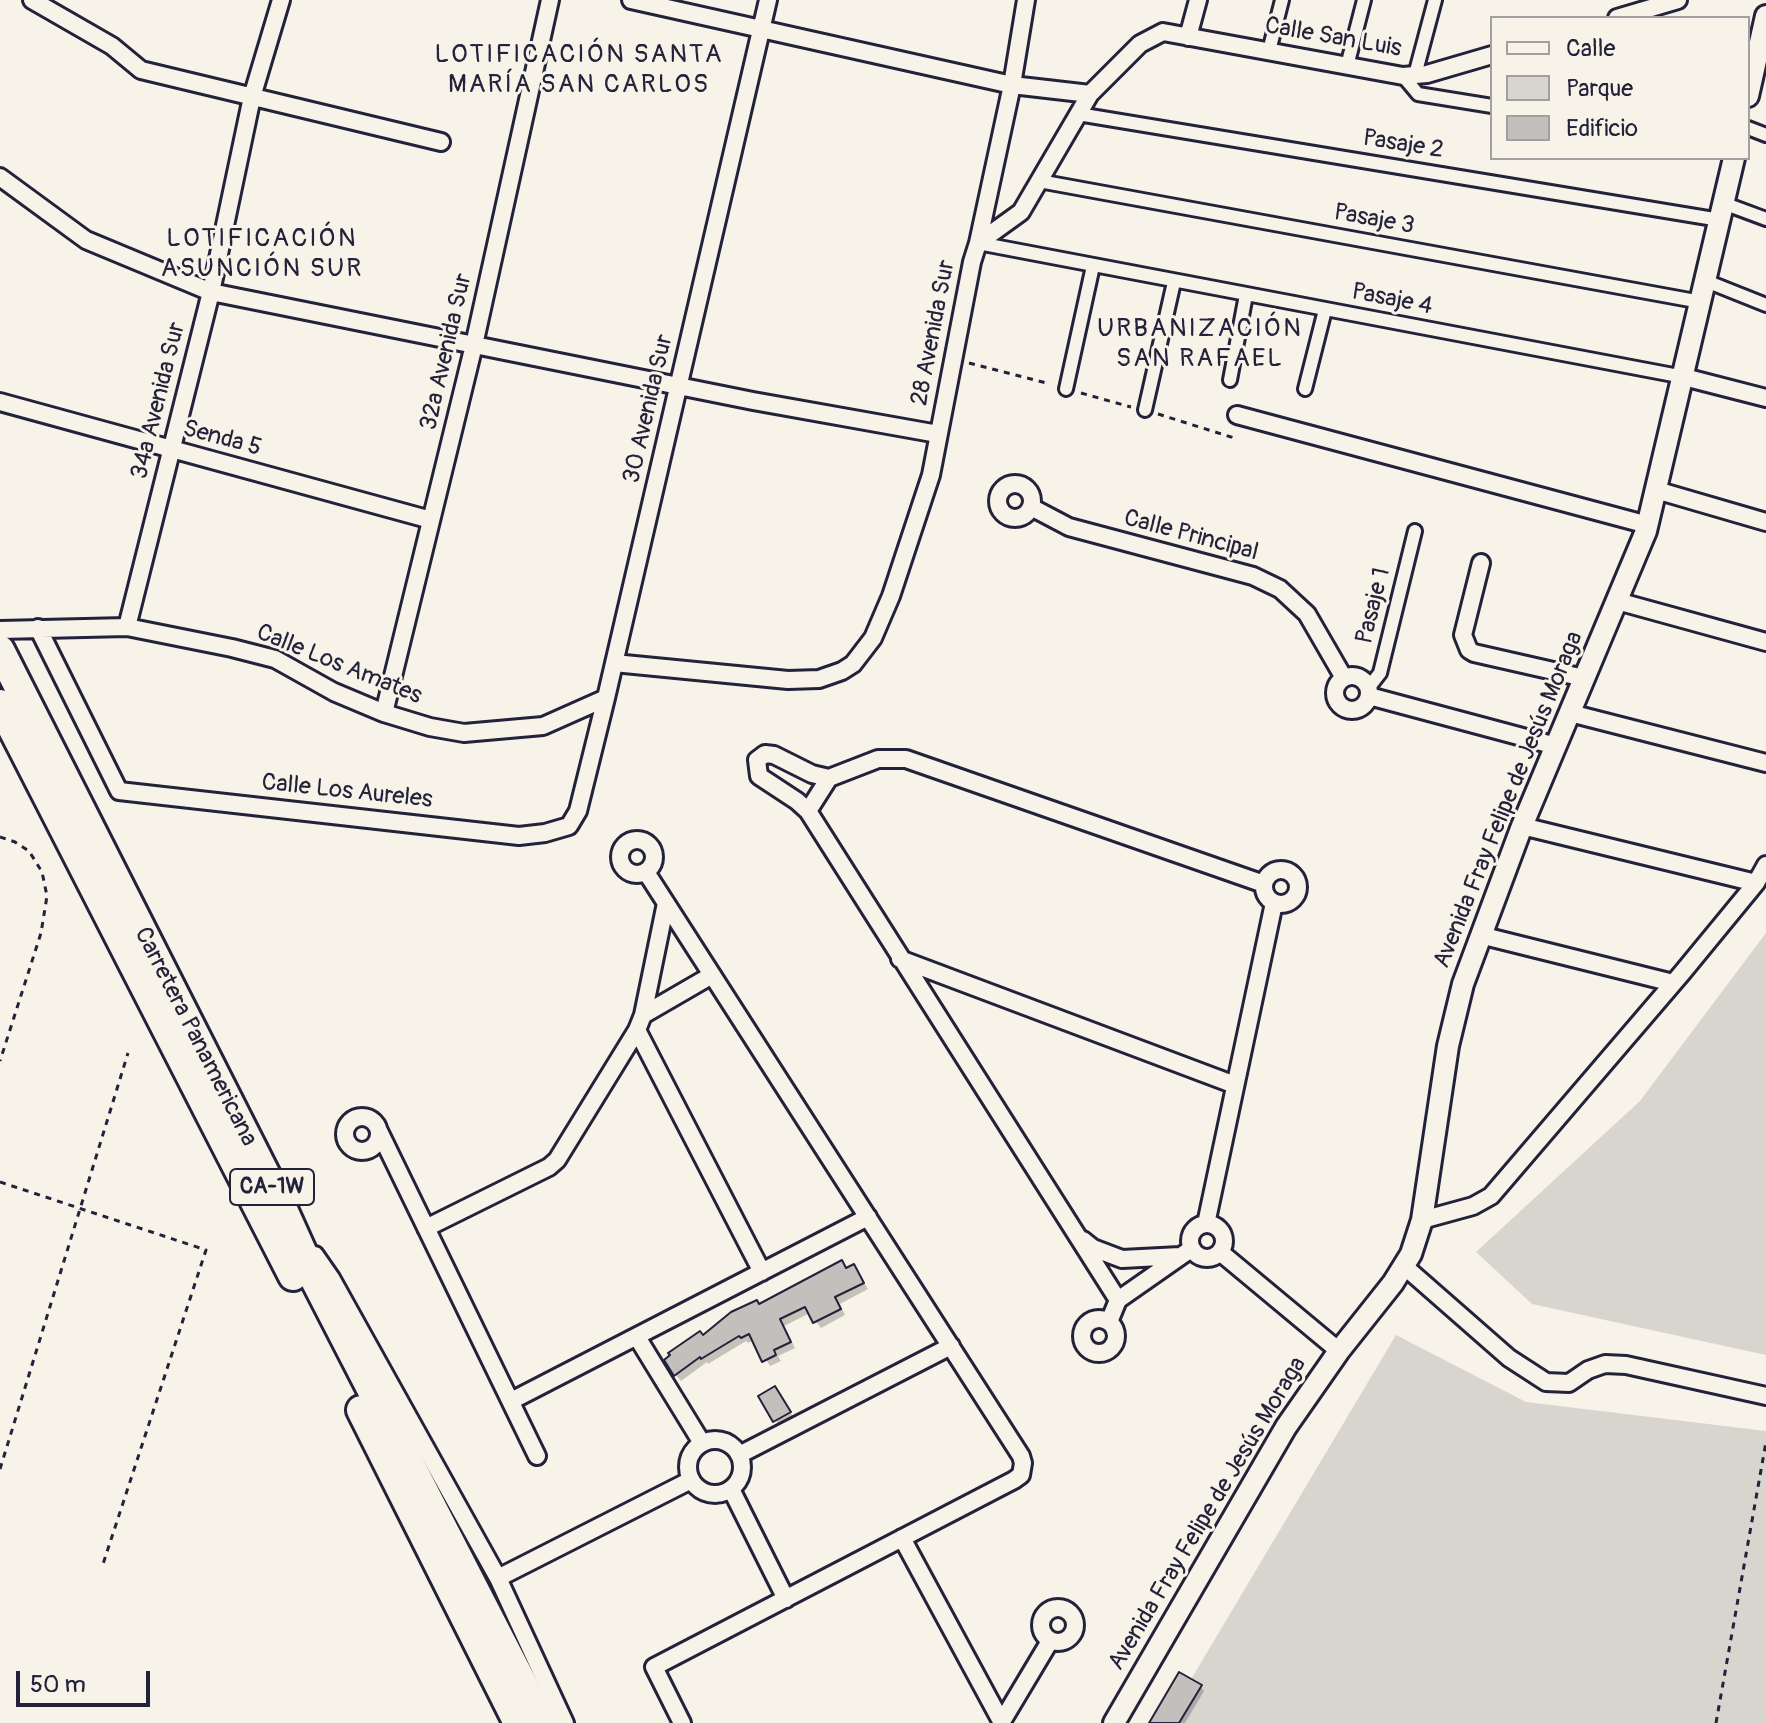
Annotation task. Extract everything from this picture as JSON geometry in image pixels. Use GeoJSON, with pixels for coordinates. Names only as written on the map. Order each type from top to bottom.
{"type":"FeatureCollection","features":[{"type":"Feature","properties":{"kind":"highway","name":"Carretera Panamericana"},"geometry":{"type":"LineString","coordinates":[[0,650],[281,1205],[312,1274],[543,1723]]}},
{"type":"Feature","properties":{"kind":"highway","name":"Carretera Panamericana"},"geometry":{"type":"LineString","coordinates":[[2,713],[210,1111],[518,1723]]}},
{"type":"Feature","properties":{"kind":"street"},"geometry":{"type":"LineString","coordinates":[[32,0],[112,46],[141,70],[441,142]]}},
{"type":"Feature","properties":{"kind":"street","name":"34a Avenida Sur"},"geometry":{"type":"LineString","coordinates":[[127,627],[211,292],[252,97],[281,0]]}},
{"type":"Feature","properties":{"kind":"street","name":"32a Avenida Sur"},"geometry":{"type":"LineString","coordinates":[[384,713],[474,345],[550,0]]}},
{"type":"Feature","properties":{"kind":"street"},"geometry":{"type":"LineString","coordinates":[[631,0],[1012,85],[1090,94]]}},
{"type":"Feature","properties":{"kind":"street","name":"30 Avenida Sur"},"geometry":{"type":"LineString","coordinates":[[569,826],[578,811],[606,698],[768,0]]}},
{"type":"Feature","properties":{"kind":"street","name":"28 Avenida Sur"},"geometry":{"type":"LineString","coordinates":[[614,663],[788,680],[819,679],[853,664],[873,638],[891,596],[931,475],[972,262],[1012,85],[1026,0]]}},
{"type":"Feature","properties":{"kind":"street"},"geometry":{"type":"LineString","coordinates":[[1188,37],[1198,0]]}},
{"type":"Feature","properties":{"kind":"street"},"geometry":{"type":"LineString","coordinates":[[1269,51],[1282,0]]}},
{"type":"Feature","properties":{"kind":"street"},"geometry":{"type":"LineString","coordinates":[[1347,66],[1364,0]]}},
{"type":"Feature","properties":{"kind":"street"},"geometry":{"type":"LineString","coordinates":[[1435,0],[1409,75],[1418,94],[1490,106]]}},
{"type":"Feature","properties":{"kind":"street"},"geometry":{"type":"LineString","coordinates":[[1624,16],[1678,0]]}},
{"type":"Feature","properties":{"kind":"street"},"geometry":{"type":"LineString","coordinates":[[1750,89],[1762,48],[1766,16]]}},
{"type":"Feature","properties":{"kind":"street","name":"Calle San Luis"},"geometry":{"type":"LineString","coordinates":[[978,243],[1021,212],[1090,94],[1140,44],[1163,32],[1409,75],[1490,55]]}},
{"type":"Feature","properties":{"kind":"street","name":"Pasaje 2"},"geometry":{"type":"LineString","coordinates":[[1078,114],[1722,212]]}},
{"type":"Feature","properties":{"kind":"street","name":"Avenida Fray Felipe de Jesús Moraga"},"geometry":{"type":"LineString","coordinates":[[1114,1723],[1286,1427],[1404,1266],[1422,1220],[1448,1046],[1460,997],[1522,826],[1648,525],[1734,160]]}},
{"type":"Feature","properties":{"kind":"street"},"geometry":{"type":"LineString","coordinates":[[0,177],[86,240],[211,292],[678,386],[938,434]]}},
{"type":"Feature","properties":{"kind":"street","name":"Pasaje 3"},"geometry":{"type":"LineString","coordinates":[[1039,181],[1704,292]]}},
{"type":"Feature","properties":{"kind":"street"},"geometry":{"type":"LineString","coordinates":[[1722,212],[1766,219]]}},
{"type":"Feature","properties":{"kind":"street","name":"Pasaje 4"},"geometry":{"type":"LineString","coordinates":[[978,243],[1684,377]]}},
{"type":"Feature","properties":{"kind":"street"},"geometry":{"type":"LineString","coordinates":[[1066,389],[1093,266]]}},
{"type":"Feature","properties":{"kind":"street"},"geometry":{"type":"LineString","coordinates":[[1145,410],[1174,282]]}},
{"type":"Feature","properties":{"kind":"street"},"geometry":{"type":"LineString","coordinates":[[1704,292],[1766,305]]}},
{"type":"Feature","properties":{"kind":"street"},"geometry":{"type":"LineString","coordinates":[[1230,380],[1246,295]]}},
{"type":"Feature","properties":{"kind":"street"},"geometry":{"type":"LineString","coordinates":[[1305,389],[1325,310]]}},
{"type":"Feature","properties":{"kind":"street"},"geometry":{"type":"LineString","coordinates":[[1684,377],[1766,398]]}},
{"type":"Feature","properties":{"kind":"street","name":"Senda 5"},"geometry":{"type":"LineString","coordinates":[[0,402],[431,520]]}},
{"type":"Feature","properties":{"kind":"street"},"geometry":{"type":"LineString","coordinates":[[1237,415],[1648,525]]}},
{"type":"Feature","properties":{"kind":"street"},"geometry":{"type":"LineString","coordinates":[[1656,490],[1766,522]]}},
{"type":"Feature","properties":{"kind":"street","name":"Calle Principal"},"geometry":{"type":"LineString","coordinates":[[1031,507],[1069,527],[1253,576],[1280,589],[1307,614],[1344,678]]}},
{"type":"Feature","properties":{"kind":"street","name":"Pasaje 1"},"geometry":{"type":"LineString","coordinates":[[1369,692],[1380,673],[1415,531]]}},
{"type":"Feature","properties":{"kind":"street"},"geometry":{"type":"LineString","coordinates":[[1481,563],[1463,635],[1469,650],[1584,678]]}},
{"type":"Feature","properties":{"kind":"street"},"geometry":{"type":"LineString","coordinates":[[1617,601],[1766,642]]}},
{"type":"Feature","properties":{"kind":"street","name":"Calle Los Amates"},"geometry":{"type":"LineString","coordinates":[[0,630],[127,627],[275,659],[334,692],[384,713],[430,727],[464,733],[554,723],[606,698]]}},
{"type":"Feature","properties":{"kind":"street","name":"Calle Los Aureles"},"geometry":{"type":"LineString","coordinates":[[38,628],[119,791],[519,836],[569,826]]}},
{"type":"Feature","properties":{"kind":"street"},"geometry":{"type":"LineString","coordinates":[[1369,692],[1362,707],[1345,708],[1335,695],[1337,684],[1344,678],[1357,676],[1369,692],[1556,746]]}},
{"type":"Feature","properties":{"kind":"street"},"geometry":{"type":"LineString","coordinates":[[1570,713],[1766,763]]}},
{"type":"Feature","properties":{"kind":"street"},"geometry":{"type":"LineString","coordinates":[[1118,1300],[808,811],[759,776],[757,760],[765,754],[774,755],[812,774],[829,778],[878,759],[906,759],[1264,884]]}},
{"type":"Feature","properties":{"kind":"street"},"geometry":{"type":"LineString","coordinates":[[808,811],[829,778]]}},
{"type":"Feature","properties":{"kind":"street"},"geometry":{"type":"LineString","coordinates":[[1522,826],[1756,883]]}},
{"type":"Feature","properties":{"kind":"street"},"geometry":{"type":"LineString","coordinates":[[1422,1220],[1456,1212],[1491,1196],[1673,983],[1756,883],[1766,865]]}},
{"type":"Feature","properties":{"kind":"street"},"geometry":{"type":"LineString","coordinates":[[1281,870],[1291,873],[1298,882],[1297,893],[1291,902],[1274,903],[1266,895],[1264,884],[1270,874],[1281,870]]}},
{"type":"Feature","properties":{"kind":"street"},"geometry":{"type":"LineString","coordinates":[[646,872],[1021,1456],[1023,1469],[1014,1480],[654,1667],[682,1723]]}},
{"type":"Feature","properties":{"kind":"street"},"geometry":{"type":"LineString","coordinates":[[426,1228],[549,1167],[557,1160],[640,1022],[666,903]]}},
{"type":"Feature","properties":{"kind":"street"},"geometry":{"type":"LineString","coordinates":[[1206,1224],[1274,903]]}},
{"type":"Feature","properties":{"kind":"street"},"geometry":{"type":"LineString","coordinates":[[1480,935],[1673,983]]}},
{"type":"Feature","properties":{"kind":"street"},"geometry":{"type":"LineString","coordinates":[[900,959],[1235,1085]]}},
{"type":"Feature","properties":{"kind":"street"},"geometry":{"type":"LineString","coordinates":[[640,1022],[712,975]]}},
{"type":"Feature","properties":{"kind":"street"},"geometry":{"type":"LineString","coordinates":[[640,1022],[762,1272]]}},
{"type":"Feature","properties":{"kind":"street"},"geometry":{"type":"LineString","coordinates":[[379,1131],[537,1456]]}},
{"type":"Feature","properties":{"kind":"street"},"geometry":{"type":"LineString","coordinates":[[281,1205],[331,1278],[498,1578],[565,1723]]}},
{"type":"Feature","properties":{"kind":"street"},"geometry":{"type":"LineString","coordinates":[[511,1401],[868,1217]]}},
{"type":"Feature","properties":{"kind":"street"},"geometry":{"type":"LineString","coordinates":[[1109,1322],[1118,1300],[1186,1252],[1192,1232],[1206,1224],[1217,1227],[1223,1236],[1220,1252]]}},
{"type":"Feature","properties":{"kind":"street"},"geometry":{"type":"LineString","coordinates":[[1075,1232],[1093,1248],[1122,1259],[1186,1252],[1205,1258],[1220,1252]]}},
{"type":"Feature","properties":{"kind":"street"},"geometry":{"type":"LineString","coordinates":[[1220,1252],[1339,1351]]}},
{"type":"Feature","properties":{"kind":"street"},"geometry":{"type":"LineString","coordinates":[[1404,1266],[1509,1358],[1546,1382],[1569,1383],[1588,1370],[1605,1364],[1626,1365],[1766,1396]]}},
{"type":"Feature","properties":{"kind":"street"},"geometry":{"type":"LineString","coordinates":[[637,1337],[702,1443]]}},
{"type":"Feature","properties":{"kind":"street"},"geometry":{"type":"LineString","coordinates":[[739,1455],[951,1346]]}},
{"type":"Feature","properties":{"kind":"street"},"geometry":{"type":"LineString","coordinates":[[719,1440],[739,1455],[741,1471],[731,1489],[717,1494],[708,1493],[691,1480],[687,1465],[689,1456],[702,1443],[719,1440]]}},
{"type":"Feature","properties":{"kind":"street"},"geometry":{"type":"LineString","coordinates":[[498,1578],[691,1480]]}},
{"type":"Feature","properties":{"kind":"street"},"geometry":{"type":"LineString","coordinates":[[731,1489],[786,1599]]}},
{"type":"Feature","properties":{"kind":"street"},"geometry":{"type":"LineString","coordinates":[[902,1538],[1001,1722]]}},
{"type":"Feature","properties":{"kind":"street"},"geometry":{"type":"LineString","coordinates":[[1001,1722],[1050,1641]]}},
{"type":"Feature","properties":{"kind":"path"},"geometry":{"type":"LineString","coordinates":[[953,359],[1145,410],[1231,437],[1237,415]]}},
{"type":"Feature","properties":{"kind":"path"},"geometry":{"type":"LineString","coordinates":[[0,837],[29,851],[42,872],[47,896],[41,933],[0,1061]]}},
{"type":"Feature","properties":{"kind":"path"},"geometry":{"type":"LineString","coordinates":[[0,1469],[128,1053]]}},
{"type":"Feature","properties":{"kind":"path"},"geometry":{"type":"LineString","coordinates":[[0,1182],[206,1250],[103,1564]]}},
{"type":"Feature","properties":{"kind":"path"},"geometry":{"type":"LineString","coordinates":[[1716,1723],[1766,1442]]}},
{"type":"Feature","properties":{"kind":"green space"},"geometry":{"type":"Polygon","coordinates":[[[1766,933],[1766,1355],[1532,1304],[1476,1252],[1640,1101],[1766,933]]]}},
{"type":"Feature","properties":{"kind":"green space"},"geometry":{"type":"Polygon","coordinates":[[[1396,1335],[1526,1402],[1766,1431],[1766,1723],[1165,1723],[1396,1335]]]}},
{"type":"Feature","properties":{"kind":"building"},"geometry":{"type":"Polygon","coordinates":[[[842,1260],[846,1268],[854,1264],[864,1283],[835,1297],[841,1309],[813,1323],[805,1307],[780,1319],[791,1342],[774,1350],[776,1355],[762,1362],[749,1334],[739,1336],[700,1357],[674,1376],[664,1360],[670,1355],[668,1353],[700,1331],[703,1335],[731,1312],[757,1300],[759,1304],[842,1260]]]}},
{"type":"Feature","properties":{"kind":"building"},"geometry":{"type":"Polygon","coordinates":[[[775,1386],[791,1412],[773,1422],[758,1396],[775,1386]]]}},
{"type":"Feature","properties":{"kind":"building"},"geometry":{"type":"Polygon","coordinates":[[[1179,1672],[1202,1685],[1179,1723],[1149,1723],[1179,1672]]]}},
{"type":"Feature","properties":{"kind":"district","name":"LOTIFICACIÓN SANTA MARÍA SAN CARLOS"},"geometry":{"type":"Point","coordinates":[579,70]}},
{"type":"Feature","properties":{"kind":"district","name":"LOTIFICACIÓN ASUNCIÓN SUR"},"geometry":{"type":"Point","coordinates":[262,254]}},
{"type":"Feature","properties":{"kind":"district","name":"URBANIZACIÓN SAN RAFAEL"},"geometry":{"type":"Point","coordinates":[1200,344]}}]}
